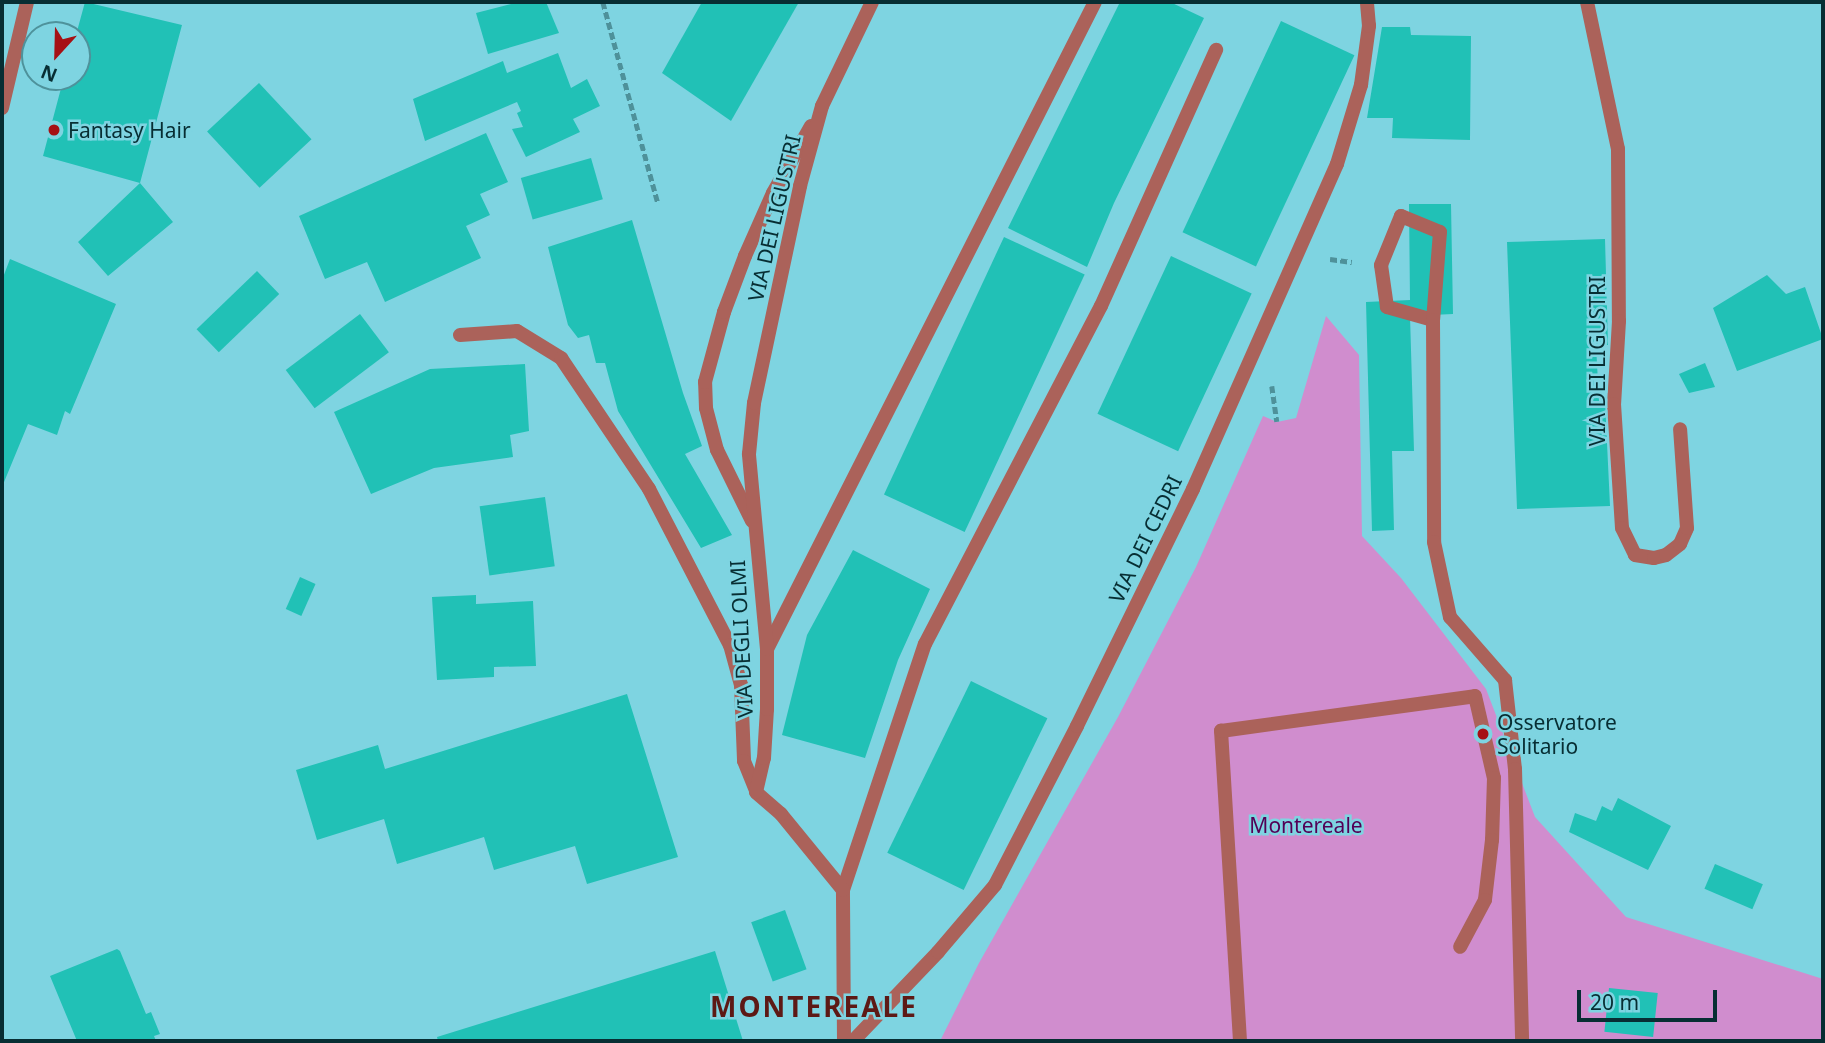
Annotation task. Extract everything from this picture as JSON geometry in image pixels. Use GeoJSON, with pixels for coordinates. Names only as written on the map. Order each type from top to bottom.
{"type":"FeatureCollection","features":[{"type":"Feature","properties":{"kind":"street"},"geometry":{"type":"LineString","coordinates":[[2,108],[27,2]]}},
{"type":"Feature","properties":{"kind":"street","name":"VIA DEI LIGUSTRI"},"geometry":{"type":"LineString","coordinates":[[750,454],[754,403],[800,186],[822,106],[872,2]]}},
{"type":"Feature","properties":{"kind":"street"},"geometry":{"type":"LineString","coordinates":[[767,649],[1095,2]]}},
{"type":"Feature","properties":{"kind":"street","name":"VIA DEI CEDRI"},"geometry":{"type":"LineString","coordinates":[[853,1041],[938,952],[995,886],[1193,489],[1298,256],[1336,164],[1361,85],[1369,26],[1367,2]]}},
{"type":"Feature","properties":{"kind":"street","name":"VIA DEI LIGUSTRI"},"geometry":{"type":"LineString","coordinates":[[1587,2],[1618,149],[1619,321],[1614,404],[1622,528],[1635,555],[1654,558],[1665,555],[1679,544],[1687,528],[1680,429]]}},
{"type":"Feature","properties":{"kind":"street"},"geometry":{"type":"LineString","coordinates":[[845,1041],[843,890],[925,644],[1101,306],[1216,50]]}},
{"type":"Feature","properties":{"kind":"street"},"geometry":{"type":"LineString","coordinates":[[757,531],[717,450],[706,408],[705,382],[724,312],[745,256],[774,193],[822,106]]}},
{"type":"Feature","properties":{"kind":"street"},"geometry":{"type":"LineString","coordinates":[[1433,320],[1387,307],[1381,265],[1401,216],[1440,232],[1433,320],[1434,542],[1450,617],[1505,680],[1515,769],[1522,1041]]}},
{"type":"Feature","properties":{"kind":"street"},"geometry":{"type":"LineString","coordinates":[[460,335],[517,331],[561,358],[649,489],[730,645],[741,685],[744,761],[756,792],[781,814],[843,890]]}},
{"type":"Feature","properties":{"kind":"street","name":"VIA DEGLI OLMI"},"geometry":{"type":"LineString","coordinates":[[750,454],[767,649],[765,733],[756,792]]}},
{"type":"Feature","properties":{"kind":"street"},"geometry":{"type":"LineString","coordinates":[[1240,1041],[1222,731],[1475,696],[1494,778],[1492,840],[1485,900],[1460,947]]}},
{"type":"Feature","properties":{"kind":"path"},"geometry":{"type":"LineString","coordinates":[[603,2],[658,203]]}},
{"type":"Feature","properties":{"kind":"path"},"geometry":{"type":"LineString","coordinates":[[1298,256],[1381,265]]}},
{"type":"Feature","properties":{"kind":"green space","name":"Montereale"},"geometry":{"type":"Polygon","coordinates":[[[1326,316],[1359,355],[1362,536],[1401,578],[1486,689],[1535,817],[1626,917],[1823,979],[1823,1041],[940,1041],[979,963],[1118,717],[1196,567],[1263,416],[1277,422],[1296,418],[1326,316]]]}},
{"type":"Feature","properties":{"kind":"building"},"geometry":{"type":"Polygon","coordinates":[[[85,2],[182,25],[140,183],[43,156],[60,91],[91,91],[91,21],[80,21],[85,2]]]}},
{"type":"Feature","properties":{"kind":"building"},"geometry":{"type":"Polygon","coordinates":[[[519,2],[546,2],[559,33],[488,54],[476,13],[519,2]]]}},
{"type":"Feature","properties":{"kind":"building"},"geometry":{"type":"Polygon","coordinates":[[[702,2],[799,2],[731,121],[662,73],[702,2]]]}},
{"type":"Feature","properties":{"kind":"building"},"geometry":{"type":"Polygon","coordinates":[[[1120,2],[1170,2],[1204,18],[1114,203],[1087,267],[1008,228],[1120,2]]]}},
{"type":"Feature","properties":{"kind":"building"},"geometry":{"type":"Polygon","coordinates":[[[1281,21],[1354,55],[1256,266],[1183,232],[1281,21]]]}},
{"type":"Feature","properties":{"kind":"building"},"geometry":{"type":"Polygon","coordinates":[[[1382,27],[1410,27],[1411,35],[1471,36],[1470,140],[1392,138],[1393,118],[1367,118],[1382,27]]]}},
{"type":"Feature","properties":{"kind":"building"},"geometry":{"type":"Polygon","coordinates":[[[558,53],[571,88],[587,79],[600,106],[573,119],[580,132],[526,157],[512,129],[523,127],[517,113],[521,111],[517,102],[425,141],[413,99],[503,61],[507,73],[558,53]]]}},
{"type":"Feature","properties":{"kind":"building"},"geometry":{"type":"Polygon","coordinates":[[[259,83],[312,139],[260,188],[207,131],[259,83]]]}},
{"type":"Feature","properties":{"kind":"building"},"geometry":{"type":"Polygon","coordinates":[[[486,133],[508,182],[480,194],[490,215],[466,226],[481,258],[385,302],[367,262],[325,279],[299,216],[486,133]]]}},
{"type":"Feature","properties":{"kind":"building"},"geometry":{"type":"Polygon","coordinates":[[[591,158],[603,199],[533,219],[521,178],[591,158]]]}},
{"type":"Feature","properties":{"kind":"building"},"geometry":{"type":"Polygon","coordinates":[[[140,183],[173,222],[108,276],[78,242],[140,183]]]}},
{"type":"Feature","properties":{"kind":"building"},"geometry":{"type":"Polygon","coordinates":[[[1409,204],[1451,204],[1453,314],[1410,316],[1414,451],[1392,451],[1394,530],[1372,531],[1366,302],[1410,300],[1409,204]]]}},
{"type":"Feature","properties":{"kind":"building"},"geometry":{"type":"Polygon","coordinates":[[[632,220],[683,393],[702,446],[685,454],[732,535],[701,548],[618,411],[605,363],[596,363],[589,335],[578,338],[568,325],[548,247],[632,220]]]}},
{"type":"Feature","properties":{"kind":"building"},"geometry":{"type":"Polygon","coordinates":[[[1004,237],[1085,275],[965,532],[884,494],[1004,237]]]}},
{"type":"Feature","properties":{"kind":"building"},"geometry":{"type":"Polygon","coordinates":[[[1605,239],[1608,345],[1596,345],[1599,401],[1605,401],[1610,506],[1517,509],[1507,242],[1605,239]]]}},
{"type":"Feature","properties":{"kind":"building"},"geometry":{"type":"Polygon","coordinates":[[[1171,256],[1252,294],[1178,451],[1097,414],[1171,256]]]}},
{"type":"Feature","properties":{"kind":"building"},"geometry":{"type":"Polygon","coordinates":[[[10,259],[116,304],[70,414],[65,411],[57,435],[28,424],[2,487],[2,280],[10,259]]]}},
{"type":"Feature","properties":{"kind":"building"},"geometry":{"type":"Polygon","coordinates":[[[257,271],[279,294],[219,352],[197,329],[257,271]]]}},
{"type":"Feature","properties":{"kind":"building"},"geometry":{"type":"Polygon","coordinates":[[[1767,275],[1786,294],[1805,287],[1823,339],[1737,371],[1713,308],[1767,275]]]}},
{"type":"Feature","properties":{"kind":"building"},"geometry":{"type":"Polygon","coordinates":[[[360,314],[389,352],[315,408],[286,370],[360,314]]]}},
{"type":"Feature","properties":{"kind":"building"},"geometry":{"type":"Polygon","coordinates":[[[1705,363],[1715,387],[1689,393],[1679,374],[1705,363]]]}},
{"type":"Feature","properties":{"kind":"building"},"geometry":{"type":"Polygon","coordinates":[[[525,364],[529,431],[510,435],[513,457],[434,468],[371,494],[334,412],[430,369],[525,364]]]}},
{"type":"Feature","properties":{"kind":"building"},"geometry":{"type":"Polygon","coordinates":[[[545,497],[555,566],[489,576],[480,506],[545,497]]]}},
{"type":"Feature","properties":{"kind":"building"},"geometry":{"type":"Polygon","coordinates":[[[853,550],[930,589],[898,660],[865,758],[782,735],[807,635],[853,550]]]}},
{"type":"Feature","properties":{"kind":"building"},"geometry":{"type":"Polygon","coordinates":[[[300,577],[316,584],[301,616],[286,609],[300,577]]]}},
{"type":"Feature","properties":{"kind":"building"},"geometry":{"type":"Polygon","coordinates":[[[476,595],[476,604],[533,601],[536,666],[494,667],[494,677],[437,680],[432,597],[476,595]]]}},
{"type":"Feature","properties":{"kind":"building"},"geometry":{"type":"Polygon","coordinates":[[[971,681],[1047,718],[964,890],[887,853],[971,681]]]}},
{"type":"Feature","properties":{"kind":"building"},"geometry":{"type":"Polygon","coordinates":[[[627,694],[678,857],[587,884],[575,846],[494,870],[484,837],[397,864],[384,819],[317,840],[296,770],[378,745],[385,769],[627,694]]]}},
{"type":"Feature","properties":{"kind":"building"},"geometry":{"type":"Polygon","coordinates":[[[1618,798],[1671,826],[1648,870],[1569,832],[1575,813],[1596,821],[1602,806],[1612,811],[1618,798]]]}},
{"type":"Feature","properties":{"kind":"building"},"geometry":{"type":"Polygon","coordinates":[[[1715,864],[1763,884],[1752,909],[1704,889],[1715,864]]]}},
{"type":"Feature","properties":{"kind":"building"},"geometry":{"type":"Polygon","coordinates":[[[785,910],[807,969],[773,982],[751,922],[785,910]]]}},
{"type":"Feature","properties":{"kind":"building"},"geometry":{"type":"Polygon","coordinates":[[[117,949],[146,1014],[151,1012],[160,1034],[154,1036],[156,1041],[77,1041],[50,976],[117,949]]]}},
{"type":"Feature","properties":{"kind":"building"},"geometry":{"type":"Polygon","coordinates":[[[715,951],[743,1041],[438,1041],[437,1037],[715,951]]]}},
{"type":"Feature","properties":{"kind":"building"},"geometry":{"type":"Polygon","coordinates":[[[1609,988],[1658,993],[1653,1037],[1604,1032],[1609,988]]]}},
{"type":"Feature","properties":{"kind":"place","name":"Fantasy Hair"},"geometry":{"type":"Point","coordinates":[54,130]}},
{"type":"Feature","properties":{"kind":"place","name":"Osservatore Solitario"},"geometry":{"type":"Point","coordinates":[1483,734]}},
{"type":"Feature","properties":{"kind":"district","name":"MONTEREALE"},"geometry":{"type":"Point","coordinates":[814,1006]}}]}
